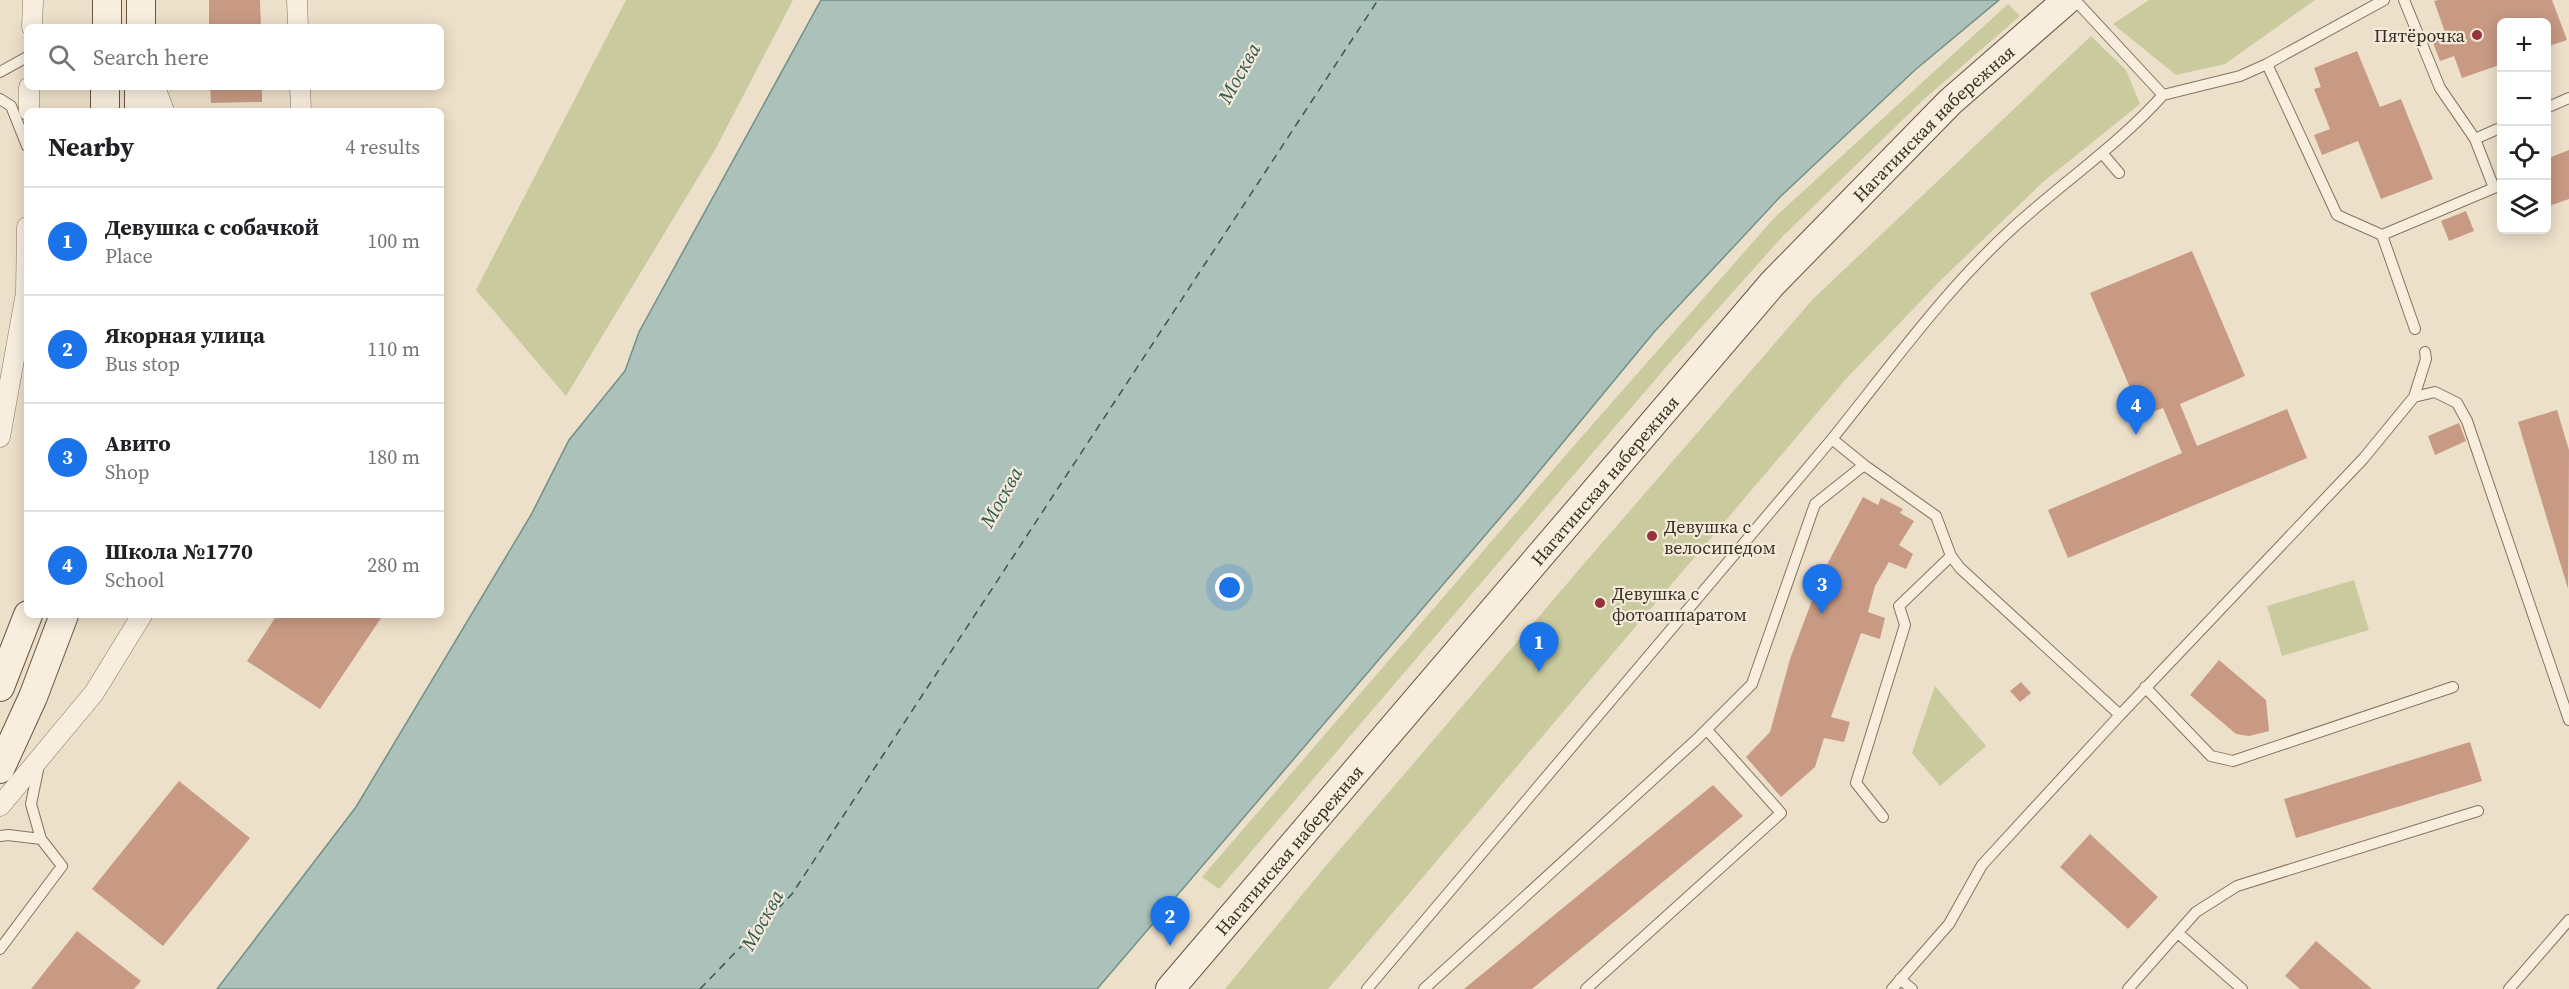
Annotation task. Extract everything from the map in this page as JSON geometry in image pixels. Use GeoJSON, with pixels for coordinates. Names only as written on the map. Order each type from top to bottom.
{"type":"FeatureCollection","features":[{"type":"Feature","properties":{"kind":"street"},"geometry":{"type":"LineString","coordinates":[[32,24],[33,0]]}},
{"type":"Feature","properties":{"kind":"street"},"geometry":{"type":"LineString","coordinates":[[107,0],[107,24]]}},
{"type":"Feature","properties":{"kind":"street"},"geometry":{"type":"LineString","coordinates":[[141,0],[141,24]]}},
{"type":"Feature","properties":{"kind":"street"},"geometry":{"type":"LineString","coordinates":[[297,0],[298,24]]}},
{"type":"Feature","properties":{"kind":"street","name":"Нагатинская набережная"},"geometry":{"type":"LineString","coordinates":[[1170,989],[1772,284],[1950,102],[2067,0]]}},
{"type":"Feature","properties":{"kind":"street"},"geometry":{"type":"LineString","coordinates":[[29,90],[29,108]]}},
{"type":"Feature","properties":{"kind":"street"},"geometry":{"type":"LineString","coordinates":[[105,90],[105,108]]}},
{"type":"Feature","properties":{"kind":"street"},"geometry":{"type":"LineString","coordinates":[[139,90],[139,108]]}},
{"type":"Feature","properties":{"kind":"street"},"geometry":{"type":"LineString","coordinates":[[156,90],[163,108]]}},
{"type":"Feature","properties":{"kind":"street"},"geometry":{"type":"LineString","coordinates":[[300,90],[301,108]]}},
{"type":"Feature","properties":{"kind":"street"},"geometry":{"type":"LineString","coordinates":[[0,437],[24,304]]}},
{"type":"Feature","properties":{"kind":"street"},"geometry":{"type":"LineString","coordinates":[[0,687],[27,618]]}},
{"type":"Feature","properties":{"kind":"street"},"geometry":{"type":"LineString","coordinates":[[0,769],[33,697],[63,618]]}},
{"type":"Feature","properties":{"kind":"street"},"geometry":{"type":"LineString","coordinates":[[0,806],[94,693],[140,618]]}},
{"type":"Feature","properties":{"kind":"lane"},"geometry":{"type":"LineString","coordinates":[[2075,0],[2163,95]]}},
{"type":"Feature","properties":{"kind":"lane"},"geometry":{"type":"LineString","coordinates":[[1367,989],[1832,439],[1957,284],[2016,226],[2137,124],[2163,95],[2240,76],[2267,64],[2384,0]]}},
{"type":"Feature","properties":{"kind":"lane"},"geometry":{"type":"LineString","coordinates":[[2382,235],[2494,188],[2475,139],[2440,88],[2404,0]]}},
{"type":"Feature","properties":{"kind":"lane"},"geometry":{"type":"LineString","coordinates":[[0,72],[24,59]]}},
{"type":"Feature","properties":{"kind":"lane"},"geometry":{"type":"LineString","coordinates":[[2267,64],[2337,215],[2382,235],[2415,329]]}},
{"type":"Feature","properties":{"kind":"lane"},"geometry":{"type":"LineString","coordinates":[[2551,106],[2569,98]]}},
{"type":"Feature","properties":{"kind":"lane"},"geometry":{"type":"LineString","coordinates":[[0,99],[11,106],[24,138]]}},
{"type":"Feature","properties":{"kind":"lane"},"geometry":{"type":"LineString","coordinates":[[2475,139],[2497,129]]}},
{"type":"Feature","properties":{"kind":"lane"},"geometry":{"type":"LineString","coordinates":[[2102,153],[2120,173]]}},
{"type":"Feature","properties":{"kind":"lane"},"geometry":{"type":"LineString","coordinates":[[1892,989],[1949,924],[1982,865],[2145,687],[2363,459],[2414,397],[2427,359],[2425,352]]}},
{"type":"Feature","properties":{"kind":"lane"},"geometry":{"type":"LineString","coordinates":[[2414,397],[2434,392],[2457,403],[2467,421],[2569,720]]}},
{"type":"Feature","properties":{"kind":"lane"},"geometry":{"type":"LineString","coordinates":[[1832,439],[1864,465],[1936,516],[1951,556],[1960,568],[2120,715]]}},
{"type":"Feature","properties":{"kind":"lane"},"geometry":{"type":"LineString","coordinates":[[1424,989],[1707,730],[1752,684],[1815,504],[1864,465]]}},
{"type":"Feature","properties":{"kind":"lane"},"geometry":{"type":"LineString","coordinates":[[1883,817],[1856,783],[1905,625],[1899,606],[1951,556]]}},
{"type":"Feature","properties":{"kind":"lane"},"geometry":{"type":"LineString","coordinates":[[2145,687],[2211,756],[2233,761],[2453,687]]}},
{"type":"Feature","properties":{"kind":"lane"},"geometry":{"type":"LineString","coordinates":[[1586,989],[1781,813],[1707,730]]}},
{"type":"Feature","properties":{"kind":"lane"},"geometry":{"type":"LineString","coordinates":[[0,949],[62,866],[41,839],[31,804],[41,756]]}},
{"type":"Feature","properties":{"kind":"lane"},"geometry":{"type":"LineString","coordinates":[[2128,989],[2196,912],[2237,886],[2478,811]]}},
{"type":"Feature","properties":{"kind":"lane"},"geometry":{"type":"LineString","coordinates":[[0,836],[41,839]]}},
{"type":"Feature","properties":{"kind":"lane"},"geometry":{"type":"LineString","coordinates":[[2509,989],[2569,920]]}},
{"type":"Feature","properties":{"kind":"lane"},"geometry":{"type":"LineString","coordinates":[[2178,933],[2242,989]]}},
{"type":"Feature","properties":{"kind":"lane"},"geometry":{"type":"LineString","coordinates":[[1900,979],[1911,989]]}},
{"type":"Feature","properties":{"kind":"green space"},"geometry":{"type":"Polygon","coordinates":[[[626,0],[793,0],[716,148],[566,396],[476,290],[626,0]]]}},
{"type":"Feature","properties":{"kind":"green space"},"geometry":{"type":"Polygon","coordinates":[[[2149,0],[2315,0],[2225,64],[2176,75],[2113,24],[2149,0]]]}},
{"type":"Feature","properties":{"kind":"green space"},"geometry":{"type":"Polygon","coordinates":[[[2008,4],[2020,16],[1923,100],[1782,237],[1673,359],[1219,889],[1202,877],[1578,441],[1775,217],[2008,4]]]}},
{"type":"Feature","properties":{"kind":"green space"},"geometry":{"type":"Polygon","coordinates":[[[2091,36],[2126,70],[2140,104],[2043,182],[1940,281],[1845,380],[1328,989],[1225,989],[1319,874],[1813,299],[2091,36]]]}},
{"type":"Feature","properties":{"kind":"green space"},"geometry":{"type":"Polygon","coordinates":[[[2354,580],[2369,630],[2282,656],[2267,606],[2354,580]]]}},
{"type":"Feature","properties":{"kind":"green space"},"geometry":{"type":"Polygon","coordinates":[[[1935,686],[1986,746],[1940,786],[1912,753],[1935,686]]]}},
{"type":"Feature","properties":{"kind":"water","name":"Москва"},"geometry":{"type":"Polygon","coordinates":[[[821,0],[1999,0],[1915,70],[1780,197],[1655,331],[1517,498],[1097,989],[217,989],[356,807],[531,515],[569,440],[625,371],[639,332],[821,0]]]}},
{"type":"Feature","properties":{"kind":"building"},"geometry":{"type":"Polygon","coordinates":[[[209,0],[260,0],[261,24],[209,24],[209,0]]]}},
{"type":"Feature","properties":{"kind":"building"},"geometry":{"type":"Polygon","coordinates":[[[2552,0],[2567,40],[2551,45],[2551,18],[2497,18],[2497,66],[2462,78],[2454,56],[2440,61],[2432,40],[2446,35],[2434,1],[2552,0]]]}},
{"type":"Feature","properties":{"kind":"building"},"geometry":{"type":"Polygon","coordinates":[[[2357,51],[2380,107],[2401,99],[2433,179],[2381,199],[2358,141],[2322,155],[2314,135],[2330,129],[2314,89],[2321,87],[2314,68],[2357,51]]]}},
{"type":"Feature","properties":{"kind":"building"},"geometry":{"type":"Polygon","coordinates":[[[210,90],[262,90],[262,102],[211,103],[210,90]]]}},
{"type":"Feature","properties":{"kind":"building"},"geometry":{"type":"Polygon","coordinates":[[[2569,150],[2569,199],[2551,205],[2551,180],[2551,157],[2569,150]]]}},
{"type":"Feature","properties":{"kind":"building"},"geometry":{"type":"Polygon","coordinates":[[[2466,211],[2474,231],[2449,241],[2441,221],[2466,211]]]}},
{"type":"Feature","properties":{"kind":"building"},"geometry":{"type":"Polygon","coordinates":[[[2192,251],[2245,376],[2180,404],[2197,446],[2287,409],[2307,458],[2068,558],[2048,510],[2182,453],[2163,408],[2142,416],[2090,293],[2192,251]]]}},
{"type":"Feature","properties":{"kind":"building"},"geometry":{"type":"Polygon","coordinates":[[[2557,410],[2569,450],[2568,589],[2518,422],[2557,410]]]}},
{"type":"Feature","properties":{"kind":"building"},"geometry":{"type":"Polygon","coordinates":[[[2459,423],[2466,441],[2435,455],[2428,436],[2459,423]]]}},
{"type":"Feature","properties":{"kind":"building"},"geometry":{"type":"Polygon","coordinates":[[[1863,497],[1878,505],[1881,498],[1903,509],[1900,513],[1914,521],[1899,545],[1913,554],[1906,569],[1889,562],[1875,586],[1868,612],[1885,618],[1880,639],[1861,633],[1831,717],[1850,722],[1844,742],[1824,738],[1815,767],[1781,797],[1746,757],[1770,732],[1790,659],[1822,574],[1863,497]]]}},
{"type":"Feature","properties":{"kind":"building"},"geometry":{"type":"Polygon","coordinates":[[[275,618],[381,618],[320,709],[247,661],[275,618]]]}},
{"type":"Feature","properties":{"kind":"building"},"geometry":{"type":"Polygon","coordinates":[[[2219,660],[2266,700],[2269,731],[2249,736],[2236,734],[2190,695],[2219,660]]]}},
{"type":"Feature","properties":{"kind":"building"},"geometry":{"type":"Polygon","coordinates":[[[2021,682],[2031,693],[2020,702],[2010,691],[2021,682]]]}},
{"type":"Feature","properties":{"kind":"building"},"geometry":{"type":"Polygon","coordinates":[[[2470,742],[2482,781],[2296,838],[2284,799],[2470,742]]]}},
{"type":"Feature","properties":{"kind":"building"},"geometry":{"type":"Polygon","coordinates":[[[179,781],[250,838],[163,946],[92,889],[179,781]]]}},
{"type":"Feature","properties":{"kind":"building"},"geometry":{"type":"Polygon","coordinates":[[[1713,785],[1743,816],[1714,840],[1532,989],[1464,989],[1713,785]]]}},
{"type":"Feature","properties":{"kind":"building"},"geometry":{"type":"Polygon","coordinates":[[[2090,834],[2158,897],[2128,929],[2060,867],[2090,834]]]}},
{"type":"Feature","properties":{"kind":"building"},"geometry":{"type":"Polygon","coordinates":[[[77,931],[141,981],[134,989],[31,989],[77,931]]]}},
{"type":"Feature","properties":{"kind":"building"},"geometry":{"type":"Polygon","coordinates":[[[2316,941],[2372,989],[2300,989],[2285,976],[2316,941]]]}},
{"type":"Feature","properties":{"kind":"ferry route"},"geometry":{"type":"LineString","coordinates":[[700,989],[792,894],[1378,0]]}},
{"type":"Feature","properties":{"kind":"place","name":"Пятёрочка"},"geometry":{"type":"Point","coordinates":[2477,35]}},
{"type":"Feature","properties":{"kind":"place","name":"Школа №1770"},"geometry":{"type":"Point","coordinates":[2136,435]}},
{"type":"Feature","properties":{"kind":"place","name":"Девушка с велосипедом"},"geometry":{"type":"Point","coordinates":[1652,536]}},
{"type":"Feature","properties":{"kind":"place","name":"Девушка с фотоаппаратом"},"geometry":{"type":"Point","coordinates":[1600,603]}},
{"type":"Feature","properties":{"kind":"place","name":"Авито"},"geometry":{"type":"Point","coordinates":[1822,614]}},
{"type":"Feature","properties":{"kind":"place","name":"Девушка с собачкой"},"geometry":{"type":"Point","coordinates":[1539,672]}},
{"type":"Feature","properties":{"kind":"place","name":"Якорная улица"},"geometry":{"type":"Point","coordinates":[1170,946]}}]}
